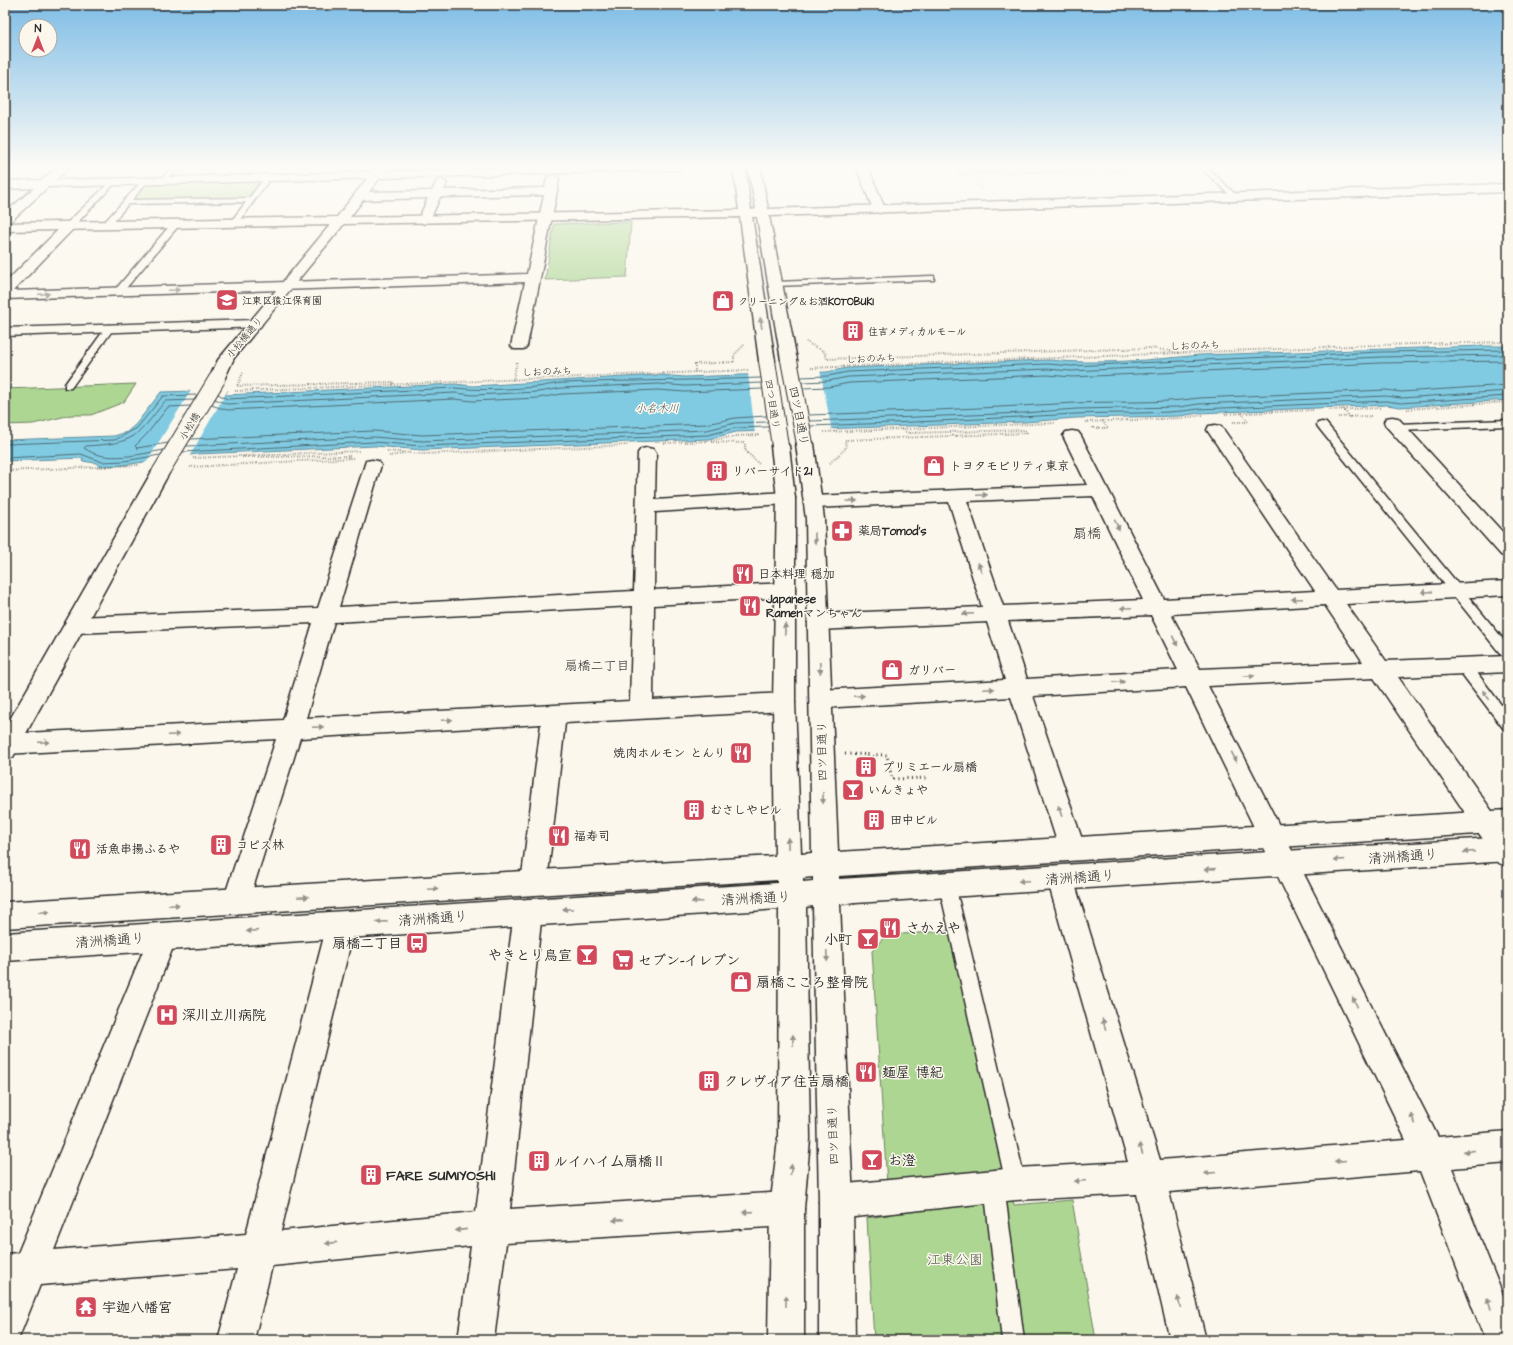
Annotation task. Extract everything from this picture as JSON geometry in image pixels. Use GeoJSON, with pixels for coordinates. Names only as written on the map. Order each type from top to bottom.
{"type":"FeatureCollection","features":[{"type":"Feature","properties":{"kind":"street"},"geometry":{"type":"LineString","coordinates":[[5,291],[65,230]]}},
{"type":"Feature","properties":{"kind":"street","name":"小松橋通り"},"geometry":{"type":"LineString","coordinates":[[217,379],[223,363],[333,230]]}},
{"type":"Feature","properties":{"kind":"street"},"geometry":{"type":"LineString","coordinates":[[518,352],[543,230]]}},
{"type":"Feature","properties":{"kind":"street","name":"四つ目通り"},"geometry":{"type":"LineString","coordinates":[[747,230],[780,446]]}},
{"type":"Feature","properties":{"kind":"street","name":"四ツ目通り"},"geometry":{"type":"LineString","coordinates":[[765,230],[805,444],[813,502],[836,1202],[837,1340]]}},
{"type":"Feature","properties":{"kind":"street"},"geometry":{"type":"LineString","coordinates":[[5,295],[532,278]]}},
{"type":"Feature","properties":{"kind":"street"},"geometry":{"type":"LineString","coordinates":[[5,332],[255,324]]}},
{"type":"Feature","properties":{"kind":"street","name":"小松橋"},"geometry":{"type":"LineString","coordinates":[[6,746],[76,625],[160,473],[217,379]]}},
{"type":"Feature","properties":{"kind":"street"},"geometry":{"type":"LineString","coordinates":[[1394,425],[1508,550]]}},
{"type":"Feature","properties":{"kind":"street"},"geometry":{"type":"LineString","coordinates":[[1215,430],[1380,670],[1497,822],[1507,851]]}},
{"type":"Feature","properties":{"kind":"street"},"geometry":{"type":"LineString","coordinates":[[1072,436],[1274,837],[1430,1154],[1503,1340]]}},
{"type":"Feature","properties":{"kind":"street","name":"四ツ目通り"},"geometry":{"type":"LineString","coordinates":[[780,446],[786,498],[784,702],[788,866],[792,896],[794,1139],[787,1209],[786,1340]]}},
{"type":"Feature","properties":{"kind":"street"},"geometry":{"type":"LineString","coordinates":[[641,710],[645,597],[647,453]]}},
{"type":"Feature","properties":{"kind":"street"},"geometry":{"type":"LineString","coordinates":[[236,901],[327,615],[370,460]]}},
{"type":"Feature","properties":{"kind":"street"},"geometry":{"type":"LineString","coordinates":[[813,502],[1100,490]]}},
{"type":"Feature","properties":{"kind":"street"},"geometry":{"type":"LineString","coordinates":[[956,496],[1072,848]]}},
{"type":"Feature","properties":{"kind":"street"},"geometry":{"type":"LineString","coordinates":[[646,506],[786,498]]}},
{"type":"Feature","properties":{"kind":"street"},"geometry":{"type":"LineString","coordinates":[[818,622],[1158,607],[1508,588]]}},
{"type":"Feature","properties":{"kind":"street"},"geometry":{"type":"LineString","coordinates":[[76,625],[327,615],[785,590]]}},
{"type":"Feature","properties":{"kind":"street"},"geometry":{"type":"LineString","coordinates":[[820,699],[1194,678],[1508,664]]}},
{"type":"Feature","properties":{"kind":"street"},"geometry":{"type":"LineString","coordinates":[[6,746],[292,728],[784,702]]}},
{"type":"Feature","properties":{"kind":"street"},"geometry":{"type":"LineString","coordinates":[[476,1340],[492,1228],[554,715]]}},
{"type":"Feature","properties":{"kind":"street","name":"清洲橋通り"},"geometry":{"type":"LineString","coordinates":[[5,947],[341,925],[531,897],[788,866],[1497,822]]}},
{"type":"Feature","properties":{"kind":"street","name":"清洲橋通り"},"geometry":{"type":"LineString","coordinates":[[5,915],[236,901],[531,897],[792,896],[947,885],[1507,851]]}},
{"type":"Feature","properties":{"kind":"street"},"geometry":{"type":"LineString","coordinates":[[1060,878],[1149,1178],[1188,1340]]}},
{"type":"Feature","properties":{"kind":"street"},"geometry":{"type":"LineString","coordinates":[[236,1340],[341,925]]}},
{"type":"Feature","properties":{"kind":"street"},"geometry":{"type":"LineString","coordinates":[[5,1328],[17,1270],[163,937]]}},
{"type":"Feature","properties":{"kind":"street"},"geometry":{"type":"LineString","coordinates":[[836,1202],[1005,1185],[1149,1178],[1508,1147]]}},
{"type":"Feature","properties":{"kind":"street"},"geometry":{"type":"LineString","coordinates":[[17,1270],[259,1250],[492,1228],[787,1209]]}},
{"type":"Feature","properties":{"kind":"lane"},"geometry":{"type":"LineString","coordinates":[[118,292],[171,230]]}},
{"type":"Feature","properties":{"kind":"lane"},"geometry":{"type":"LineString","coordinates":[[775,284],[930,278]]}},
{"type":"Feature","properties":{"kind":"lane"},"geometry":{"type":"LineString","coordinates":[[68,386],[110,328]]}},
{"type":"Feature","properties":{"kind":"lane"},"geometry":{"type":"LineString","coordinates":[[1394,425],[1508,423]]}},
{"type":"Feature","properties":{"kind":"lane"},"geometry":{"type":"LineString","coordinates":[[1322,425],[1508,654]]}},
{"type":"Feature","properties":{"kind":"lane"},"geometry":{"type":"LineString","coordinates":[[1464,666],[1508,724]]}},
{"type":"Feature","properties":{"kind":"lane"},"geometry":{"type":"LineString","coordinates":[[947,885],[1005,1185],[1013,1340]]}},
{"type":"Feature","properties":{"kind":"path"},"geometry":{"type":"LineString","coordinates":[[695,372],[695,364],[734,362],[734,355],[748,340]]}},
{"type":"Feature","properties":{"kind":"path"},"geometry":{"type":"LineString","coordinates":[[804,341],[825,352],[827,359],[987,353],[988,355],[1150,348],[1186,352]]}},
{"type":"Feature","properties":{"kind":"path","name":"しおのみち"},"geometry":{"type":"LineString","coordinates":[[806,368],[1186,352],[1508,341]]}},
{"type":"Feature","properties":{"kind":"path"},"geometry":{"type":"LineString","coordinates":[[513,380],[518,352]]}},
{"type":"Feature","properties":{"kind":"path"},"geometry":{"type":"LineString","coordinates":[[243,370],[242,378],[237,386],[394,382],[393,385]]}},
{"type":"Feature","properties":{"kind":"path","name":"しおのみち"},"geometry":{"type":"LineString","coordinates":[[235,391],[751,370]]}},
{"type":"Feature","properties":{"kind":"path"},"geometry":{"type":"LineString","coordinates":[[1343,409],[1350,417]]}},
{"type":"Feature","properties":{"kind":"path"},"geometry":{"type":"LineString","coordinates":[[1242,413],[1248,422]]}},
{"type":"Feature","properties":{"kind":"path"},"geometry":{"type":"LineString","coordinates":[[1340,417],[1360,416]]}},
{"type":"Feature","properties":{"kind":"path"},"geometry":{"type":"LineString","coordinates":[[1104,421],[1107,428]]}},
{"type":"Feature","properties":{"kind":"path"},"geometry":{"type":"LineString","coordinates":[[830,464],[846,448],[845,440],[1027,433],[1025,430],[909,433],[899,429]]}},
{"type":"Feature","properties":{"kind":"path"},"geometry":{"type":"LineString","coordinates":[[708,441],[745,443],[745,450],[764,470]]}},
{"type":"Feature","properties":{"kind":"path"},"geometry":{"type":"LineString","coordinates":[[188,470],[191,465],[349,458],[370,460],[410,453]]}},
{"type":"Feature","properties":{"kind":"path"},"geometry":{"type":"LineString","coordinates":[[237,456],[246,458],[350,456],[349,458]]}},
{"type":"Feature","properties":{"kind":"path"},"geometry":{"type":"LineString","coordinates":[[841,754],[886,755],[892,779],[929,778]]}},
{"type":"Feature","properties":{"kind":"green space"},"geometry":{"type":"Polygon","coordinates":[[[553,230],[630,230],[627,277],[545,280],[553,230]]]}},
{"type":"Feature","properties":{"kind":"green space"},"geometry":{"type":"Polygon","coordinates":[[[136,384],[124,402],[91,415],[71,415],[33,424],[5,425],[5,389],[136,384]]]}},
{"type":"Feature","properties":{"kind":"green space","name":"江東公園"},"geometry":{"type":"Polygon","coordinates":[[[951,931],[1014,1205],[1072,1200],[1096,1340],[874,1340],[867,1218],[889,1215],[872,951],[886,935],[951,931]]]}},
{"type":"Feature","properties":{"kind":"water","name":"小名木川"},"geometry":{"type":"Polygon","coordinates":[[[1508,346],[1508,400],[1400,407],[1387,405],[1199,413],[1180,416],[1076,418],[1025,422],[736,432],[709,439],[422,450],[375,446],[197,454],[124,465],[100,466],[96,463],[82,461],[83,458],[5,461],[5,440],[114,436],[127,432],[136,424],[161,392],[228,390],[225,395],[455,384],[473,386],[659,375],[685,377],[827,372],[847,368],[1049,360],[1105,362],[1200,355],[1508,346]]]}},
{"type":"Feature","properties":{"kind":"pier"},"geometry":{"type":"Polygon","coordinates":[[[820,370],[832,431],[755,434],[748,373],[820,370]]]}},
{"type":"Feature","properties":{"kind":"pier"},"geometry":{"type":"Polygon","coordinates":[[[229,388],[189,457],[145,464],[192,389],[229,388]]]}},
{"type":"Feature","properties":{"kind":"place","name":"江東区猿江保育園"},"geometry":{"type":"Point","coordinates":[227,300]}},
{"type":"Feature","properties":{"kind":"place","name":"クリーニング＆お酒KOTOBUKI"},"geometry":{"type":"Point","coordinates":[723,301]}},
{"type":"Feature","properties":{"kind":"place","name":"住吉メディカルモール"},"geometry":{"type":"Point","coordinates":[853,331]}},
{"type":"Feature","properties":{"kind":"place","name":"トヨタモビリティ東京"},"geometry":{"type":"Point","coordinates":[934,466]}},
{"type":"Feature","properties":{"kind":"place","name":"リバーサイド21"},"geometry":{"type":"Point","coordinates":[717,471]}},
{"type":"Feature","properties":{"kind":"place","name":"薬局Tomod's"},"geometry":{"type":"Point","coordinates":[842,531]}},
{"type":"Feature","properties":{"kind":"place","name":"日本料理 穏加"},"geometry":{"type":"Point","coordinates":[743,574]}},
{"type":"Feature","properties":{"kind":"place","name":"Japanese Ramenマンちゃん"},"geometry":{"type":"Point","coordinates":[750,606]}},
{"type":"Feature","properties":{"kind":"place","name":"ガリバー"},"geometry":{"type":"Point","coordinates":[892,670]}},
{"type":"Feature","properties":{"kind":"place","name":"焼肉ホルモン とんり"},"geometry":{"type":"Point","coordinates":[741,753]}},
{"type":"Feature","properties":{"kind":"place","name":"プリミエール扇橋"},"geometry":{"type":"Point","coordinates":[866,767]}},
{"type":"Feature","properties":{"kind":"place","name":"いんきょや"},"geometry":{"type":"Point","coordinates":[853,790]}},
{"type":"Feature","properties":{"kind":"place","name":"むさしやビル"},"geometry":{"type":"Point","coordinates":[694,810]}},
{"type":"Feature","properties":{"kind":"place","name":"田中ビル"},"geometry":{"type":"Point","coordinates":[874,820]}},
{"type":"Feature","properties":{"kind":"place","name":"福寿司"},"geometry":{"type":"Point","coordinates":[559,836]}},
{"type":"Feature","properties":{"kind":"place","name":"コピス林"},"geometry":{"type":"Point","coordinates":[221,845]}},
{"type":"Feature","properties":{"kind":"place","name":"活魚串揚ふるや"},"geometry":{"type":"Point","coordinates":[80,849]}},
{"type":"Feature","properties":{"kind":"place","name":"さかえや"},"geometry":{"type":"Point","coordinates":[890,928]}},
{"type":"Feature","properties":{"kind":"place","name":"小町"},"geometry":{"type":"Point","coordinates":[868,939]}},
{"type":"Feature","properties":{"kind":"place","name":"扇橋二丁目"},"geometry":{"type":"Point","coordinates":[417,943]}},
{"type":"Feature","properties":{"kind":"place","name":"やきとり鳥宣"},"geometry":{"type":"Point","coordinates":[587,955]}},
{"type":"Feature","properties":{"kind":"place","name":"セブン-イレブン"},"geometry":{"type":"Point","coordinates":[623,960]}},
{"type":"Feature","properties":{"kind":"place","name":"扇橋こころ整骨院"},"geometry":{"type":"Point","coordinates":[741,982]}},
{"type":"Feature","properties":{"kind":"place","name":"深川立川病院"},"geometry":{"type":"Point","coordinates":[167,1015]}},
{"type":"Feature","properties":{"kind":"place","name":"麺屋 博紀"},"geometry":{"type":"Point","coordinates":[866,1072]}},
{"type":"Feature","properties":{"kind":"place","name":"クレヴィア住吉扇橋"},"geometry":{"type":"Point","coordinates":[709,1081]}},
{"type":"Feature","properties":{"kind":"place","name":"お澄"},"geometry":{"type":"Point","coordinates":[872,1160]}},
{"type":"Feature","properties":{"kind":"place","name":"ルイハイ厶扇橋Ⅱ"},"geometry":{"type":"Point","coordinates":[539,1161]}},
{"type":"Feature","properties":{"kind":"place","name":"FARE SUMIYOSHI"},"geometry":{"type":"Point","coordinates":[371,1175]}},
{"type":"Feature","properties":{"kind":"place","name":"宇迦八幡宮"},"geometry":{"type":"Point","coordinates":[86,1307]}},
{"type":"Feature","properties":{"kind":"district","name":"扇橋"},"geometry":{"type":"Point","coordinates":[1087,533]}},
{"type":"Feature","properties":{"kind":"district","name":"扇橋二丁目"},"geometry":{"type":"Point","coordinates":[597,665]}}]}
